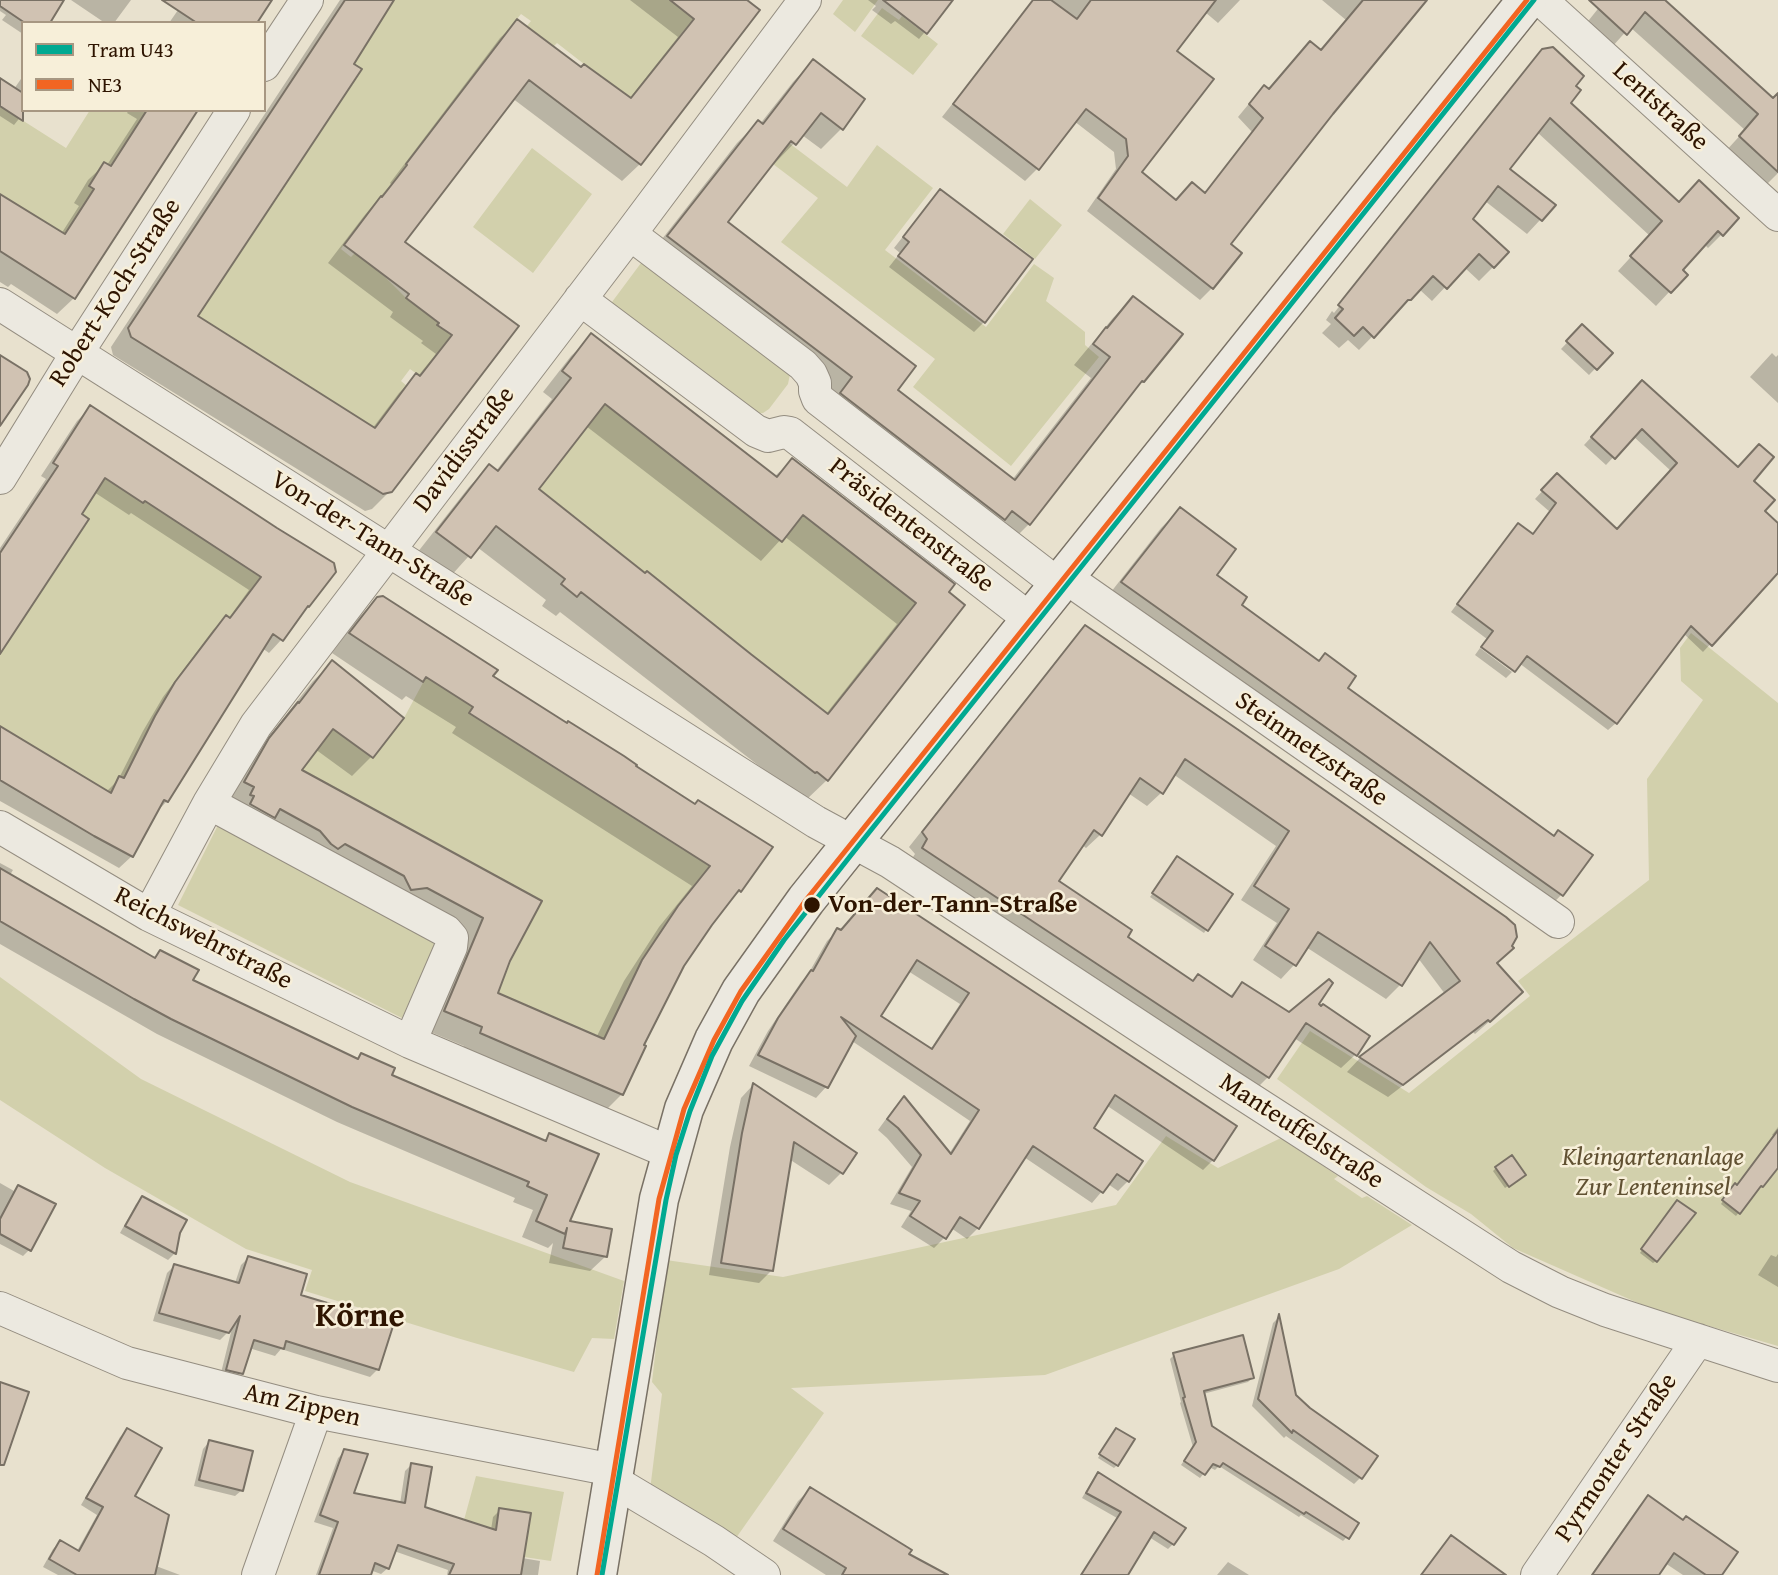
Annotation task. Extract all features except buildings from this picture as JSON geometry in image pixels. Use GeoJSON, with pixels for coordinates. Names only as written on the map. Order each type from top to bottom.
{"type":"FeatureCollection","features":[{"type":"Feature","properties":{"kind":"main road"},"geometry":{"type":"LineString","coordinates":[[597,1575],[660,1199],[671,1153],[684,1109],[703,1061],[745,984],[806,900],[1527,0]]}},
{"type":"Feature","properties":{"kind":"street"},"geometry":{"type":"LineString","coordinates":[[266,62],[307,0]]}},
{"type":"Feature","properties":{"kind":"street","name":"Davidisstraße"},"geometry":{"type":"LineString","coordinates":[[149,915],[209,803],[257,725],[630,234],[787,13],[805,0]]}},
{"type":"Feature","properties":{"kind":"street","name":"Lentstraße"},"geometry":{"type":"LineString","coordinates":[[1541,0],[1778,215]]}},
{"type":"Feature","properties":{"kind":"street","name":"Robert-Koch-Straße"},"geometry":{"type":"LineString","coordinates":[[0,478],[233,112]]}},
{"type":"Feature","properties":{"kind":"street"},"geometry":{"type":"LineString","coordinates":[[580,299],[756,431],[768,436],[790,433],[818,399],[815,383],[803,365],[630,234]]}},
{"type":"Feature","properties":{"kind":"street","name":"Von-der-Tann-Straße"},"geometry":{"type":"LineString","coordinates":[[0,304],[816,822],[853,842]]}},
{"type":"Feature","properties":{"kind":"street","name":"Präsidentenstraße"},"geometry":{"type":"LineString","coordinates":[[818,399],[1062,581]]}},
{"type":"Feature","properties":{"kind":"street","name":"Präsidentenstraße"},"geometry":{"type":"LineString","coordinates":[[790,433],[1031,620]]}},
{"type":"Feature","properties":{"kind":"street","name":"Steinmetzstraße"},"geometry":{"type":"LineString","coordinates":[[1062,581],[1558,922]]}},
{"type":"Feature","properties":{"kind":"street"},"geometry":{"type":"LineString","coordinates":[[209,803],[446,931],[452,938],[451,947],[410,1042]]}},
{"type":"Feature","properties":{"kind":"street","name":"Reichswehrstraße"},"geometry":{"type":"LineString","coordinates":[[0,827],[149,915],[410,1042],[671,1153]]}},
{"type":"Feature","properties":{"kind":"street","name":"Manteuffelstraße"},"geometry":{"type":"LineString","coordinates":[[853,842],[901,869],[1511,1267],[1560,1292],[1605,1310],[1778,1366]]}},
{"type":"Feature","properties":{"kind":"street","name":"Am Zippen"},"geometry":{"type":"LineString","coordinates":[[0,1308],[127,1363],[316,1412],[613,1475]]}},
{"type":"Feature","properties":{"kind":"street","name":"Pyrmonter Straße"},"geometry":{"type":"LineString","coordinates":[[1537,1575],[1698,1340]]}},
{"type":"Feature","properties":{"kind":"street"},"geometry":{"type":"LineString","coordinates":[[258,1575],[316,1412]]}},
{"type":"Feature","properties":{"kind":"street"},"geometry":{"type":"LineString","coordinates":[[613,1475],[764,1575]]}},
{"type":"Feature","properties":{"kind":"green space"},"geometry":{"type":"Polygon","coordinates":[[[388,0],[670,0],[700,18],[694,26],[690,23],[673,44],[633,96],[632,106],[627,95],[617,87],[616,89],[557,43],[554,46],[527,26],[531,21],[521,14],[509,29],[514,33],[488,58],[352,234],[341,249],[351,257],[355,253],[381,273],[447,332],[460,334],[449,338],[434,358],[425,380],[410,369],[401,381],[407,386],[382,435],[209,323],[207,327],[189,309],[213,294],[362,70],[354,64],[392,3],[388,0]]]}},
{"type":"Feature","properties":{"kind":"green space"},"geometry":{"type":"Polygon","coordinates":[[[843,0],[878,0],[855,32],[833,14],[843,0]]]}},
{"type":"Feature","properties":{"kind":"green space"},"geometry":{"type":"Polygon","coordinates":[[[882,8],[899,20],[902,16],[938,44],[913,75],[861,36],[882,8]]]}},
{"type":"Feature","properties":{"kind":"green space"},"geometry":{"type":"Polygon","coordinates":[[[0,106],[66,148],[89,112],[146,112],[111,165],[104,162],[75,253],[0,194],[0,106]]]}},
{"type":"Feature","properties":{"kind":"green space"},"geometry":{"type":"Polygon","coordinates":[[[789,143],[847,187],[877,145],[933,188],[885,250],[986,327],[1034,264],[1054,278],[1046,301],[1085,332],[1085,345],[1099,357],[1011,466],[913,387],[935,359],[781,242],[818,198],[773,164],[789,143]]]}},
{"type":"Feature","properties":{"kind":"green space"},"geometry":{"type":"Polygon","coordinates":[[[532,148],[592,194],[533,273],[473,227],[532,148]]]}},
{"type":"Feature","properties":{"kind":"green space"},"geometry":{"type":"Polygon","coordinates":[[[1030,199],[1062,225],[1035,259],[1003,234],[1030,199]]]}},
{"type":"Feature","properties":{"kind":"green space"},"geometry":{"type":"Polygon","coordinates":[[[645,262],[790,374],[788,384],[769,409],[758,413],[613,307],[612,302],[641,263],[645,262]]]}},
{"type":"Feature","properties":{"kind":"green space"},"geometry":{"type":"Polygon","coordinates":[[[590,393],[782,542],[803,515],[916,603],[829,715],[746,663],[752,654],[727,635],[705,631],[712,622],[687,602],[665,600],[672,590],[647,571],[640,580],[626,557],[604,541],[579,533],[585,524],[531,483],[546,481],[596,416],[590,393]]]}},
{"type":"Feature","properties":{"kind":"green space"},"geometry":{"type":"Polygon","coordinates":[[[108,474],[126,492],[143,503],[145,501],[272,585],[243,600],[230,618],[225,616],[201,648],[153,720],[143,740],[148,743],[124,778],[119,777],[113,788],[118,791],[115,796],[0,726],[0,654],[89,519],[82,514],[108,474]]]}},
{"type":"Feature","properties":{"kind":"green space","name":"Kleingartenanlage Zur Lenteninsel"},"geometry":{"type":"Polygon","coordinates":[[[1691,633],[1778,703],[1778,1346],[1654,1310],[1513,1248],[1471,1214],[1426,1187],[1277,1079],[1310,1031],[1409,1093],[1530,996],[1518,981],[1649,880],[1647,779],[1703,700],[1681,681],[1680,648],[1691,633]]]}},
{"type":"Feature","properties":{"kind":"green space"},"geometry":{"type":"Polygon","coordinates":[[[426,677],[473,707],[470,714],[685,851],[691,843],[716,858],[678,906],[643,958],[605,1039],[498,993],[542,901],[302,770],[333,729],[373,758],[404,718],[426,677]]]}},
{"type":"Feature","properties":{"kind":"green space"},"geometry":{"type":"Polygon","coordinates":[[[220,821],[436,942],[402,1018],[178,905],[220,821]]]}},
{"type":"Feature","properties":{"kind":"green space"},"geometry":{"type":"Polygon","coordinates":[[[0,977],[141,1079],[350,1182],[624,1281],[614,1339],[592,1338],[574,1372],[305,1291],[312,1270],[246,1249],[105,1168],[0,1100],[0,977]]]}},
{"type":"Feature","properties":{"kind":"green space"},"geometry":{"type":"Polygon","coordinates":[[[1166,1136],[1218,1168],[1281,1138],[1338,1176],[1334,1179],[1362,1198],[1367,1196],[1412,1225],[1339,1269],[1045,1375],[791,1388],[824,1413],[736,1538],[650,1490],[662,1394],[652,1382],[666,1260],[783,1277],[1116,1205],[1166,1136]]]}},
{"type":"Feature","properties":{"kind":"green space"},"geometry":{"type":"Polygon","coordinates":[[[476,1476],[564,1492],[551,1561],[524,1557],[531,1514],[499,1509],[492,1551],[464,1520],[476,1476]]]}},
{"type":"Feature","properties":{"kind":"tram line","name":"U43"},"geometry":{"type":"LineString","coordinates":[[602,1575],[676,1155],[712,1056],[742,1001],[784,940],[859,845],[1534,0]]}},
{"type":"Feature","properties":{"kind":"transit line","name":"NE3"},"geometry":{"type":"LineString","coordinates":[[597,1575],[659,1199],[684,1109],[714,1040],[741,991],[806,900],[1527,0]]}},
{"type":"Feature","properties":{"kind":"place","name":"Von-der-Tann-Straße"},"geometry":{"type":"Point","coordinates":[812,905]}},
{"type":"Feature","properties":{"kind":"district","name":"Körne"},"geometry":{"type":"Point","coordinates":[360,1318]}}]}
